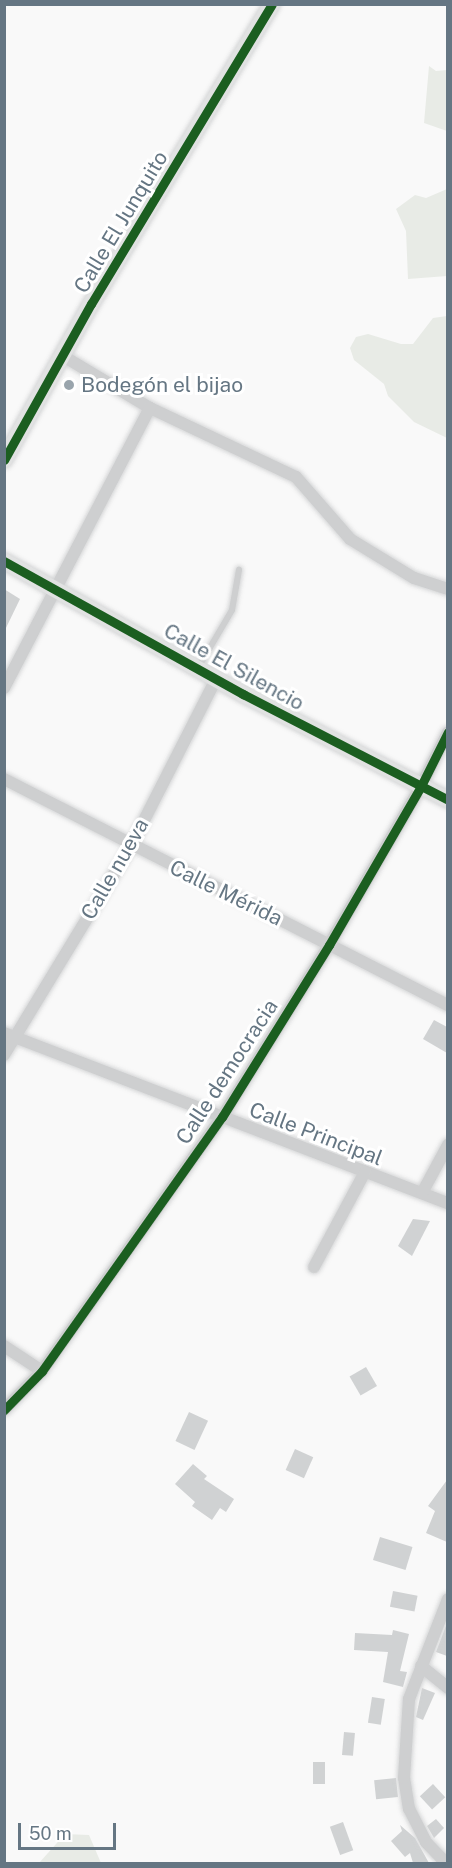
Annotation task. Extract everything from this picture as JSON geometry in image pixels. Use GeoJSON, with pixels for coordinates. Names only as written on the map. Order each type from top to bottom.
{"type":"FeatureCollection","features":[{"type":"Feature","properties":{"kind":"street","name":"Calle El Junquito"},"geometry":{"type":"LineString","coordinates":[[4,460],[63,356],[272,4]]}},
{"type":"Feature","properties":{"kind":"street"},"geometry":{"type":"LineString","coordinates":[[63,356],[150,408],[296,477],[350,539],[414,578],[447,589]]}},
{"type":"Feature","properties":{"kind":"street"},"geometry":{"type":"LineString","coordinates":[[4,688],[150,408]]}},
{"type":"Feature","properties":{"kind":"street","name":"Calle El Silencio"},"geometry":{"type":"LineString","coordinates":[[4,561],[216,679],[447,800]]}},
{"type":"Feature","properties":{"kind":"street","name":"Calle nueva"},"geometry":{"type":"LineString","coordinates":[[4,1055],[9,1036],[131,846],[216,679]]}},
{"type":"Feature","properties":{"kind":"street","name":"Calle democracia"},"geometry":{"type":"LineString","coordinates":[[4,1410],[42,1371],[222,1117],[329,945],[421,786],[447,732]]}},
{"type":"Feature","properties":{"kind":"street","name":"Calle Mérida"},"geometry":{"type":"LineString","coordinates":[[4,779],[131,846],[447,1005]]}},
{"type":"Feature","properties":{"kind":"street","name":"Calle Principal"},"geometry":{"type":"LineString","coordinates":[[9,1036],[447,1203]]}},
{"type":"Feature","properties":{"kind":"street"},"geometry":{"type":"LineString","coordinates":[[422,1193],[447,1145]]}},
{"type":"Feature","properties":{"kind":"street"},"geometry":{"type":"LineString","coordinates":[[314,1267],[365,1172]]}},
{"type":"Feature","properties":{"kind":"street"},"geometry":{"type":"LineString","coordinates":[[4,1346],[42,1371]]}},
{"type":"Feature","properties":{"kind":"street"},"geometry":{"type":"LineString","coordinates":[[447,1599],[409,1699],[404,1778],[409,1809],[426,1842],[447,1863]]}},
{"type":"Feature","properties":{"kind":"street"},"geometry":{"type":"LineString","coordinates":[[421,1666],[447,1688]]}},
{"type":"Feature","properties":{"kind":"lane"},"geometry":{"type":"LineString","coordinates":[[198,668],[232,610],[239,570]]}},
{"type":"Feature","properties":{"kind":"shaded area"},"geometry":{"type":"Polygon","coordinates":[[[429,66],[436,71],[447,70],[447,131],[424,123],[429,66]]]}},
{"type":"Feature","properties":{"kind":"shaded area"},"geometry":{"type":"Polygon","coordinates":[[[447,189],[447,276],[408,279],[406,231],[396,209],[415,195],[426,198],[447,189]]]}},
{"type":"Feature","properties":{"kind":"shaded area"},"geometry":{"type":"Polygon","coordinates":[[[448,316],[447,438],[414,422],[388,396],[384,384],[354,360],[350,348],[356,337],[368,334],[401,344],[413,344],[433,318],[448,316]]]}},
{"type":"Feature","properties":{"kind":"shaded area"},"geometry":{"type":"Polygon","coordinates":[[[65,1834],[89,1835],[101,1863],[39,1863],[65,1834]]]}},
{"type":"Feature","properties":{"kind":"building"},"geometry":{"type":"Polygon","coordinates":[[[4,589],[20,599],[4,632],[4,589]]]}},
{"type":"Feature","properties":{"kind":"building"},"geometry":{"type":"Polygon","coordinates":[[[434,1020],[447,1027],[447,1053],[423,1039],[434,1020]]]}},
{"type":"Feature","properties":{"kind":"building"},"geometry":{"type":"Polygon","coordinates":[[[413,1219],[430,1221],[412,1256],[398,1246],[413,1219]]]}},
{"type":"Feature","properties":{"kind":"building"},"geometry":{"type":"Polygon","coordinates":[[[366,1367],[377,1386],[361,1396],[350,1376],[366,1367]]]}},
{"type":"Feature","properties":{"kind":"building"},"geometry":{"type":"Polygon","coordinates":[[[189,1412],[208,1421],[195,1450],[175,1441],[189,1412]]]}},
{"type":"Feature","properties":{"kind":"building"},"geometry":{"type":"Polygon","coordinates":[[[295,1449],[313,1457],[304,1478],[286,1470],[295,1449]]]}},
{"type":"Feature","properties":{"kind":"building"},"geometry":{"type":"Polygon","coordinates":[[[193,1464],[207,1476],[204,1479],[234,1499],[226,1512],[220,1508],[212,1520],[192,1506],[195,1502],[175,1484],[193,1464]]]}},
{"type":"Feature","properties":{"kind":"building"},"geometry":{"type":"Polygon","coordinates":[[[447,1480],[447,1542],[426,1533],[435,1511],[428,1506],[447,1480]]]}},
{"type":"Feature","properties":{"kind":"building"},"geometry":{"type":"Polygon","coordinates":[[[380,1537],[413,1547],[405,1570],[373,1560],[380,1537]]]}},
{"type":"Feature","properties":{"kind":"building"},"geometry":{"type":"Polygon","coordinates":[[[393,1591],[418,1596],[414,1611],[390,1607],[393,1591]]]}},
{"type":"Feature","properties":{"kind":"building"},"geometry":{"type":"Polygon","coordinates":[[[447,1623],[447,1656],[436,1652],[447,1623]]]}},
{"type":"Feature","properties":{"kind":"building"},"geometry":{"type":"Polygon","coordinates":[[[393,1630],[409,1634],[400,1671],[407,1672],[403,1687],[383,1682],[388,1652],[354,1650],[355,1633],[392,1635],[393,1630]]]}},
{"type":"Feature","properties":{"kind":"building"},"geometry":{"type":"Polygon","coordinates":[[[422,1688],[435,1693],[423,1720],[416,1717],[422,1688]]]}},
{"type":"Feature","properties":{"kind":"building"},"geometry":{"type":"Polygon","coordinates":[[[372,1697],[385,1699],[381,1725],[368,1723],[372,1697]]]}},
{"type":"Feature","properties":{"kind":"building"},"geometry":{"type":"Polygon","coordinates":[[[344,1732],[355,1733],[353,1756],[342,1755],[344,1732]]]}},
{"type":"Feature","properties":{"kind":"building"},"geometry":{"type":"Polygon","coordinates":[[[313,1762],[325,1762],[325,1784],[313,1784],[313,1762]]]}},
{"type":"Feature","properties":{"kind":"building"},"geometry":{"type":"Polygon","coordinates":[[[396,1778],[398,1797],[376,1799],[374,1780],[396,1778]]]}},
{"type":"Feature","properties":{"kind":"building"},"geometry":{"type":"Polygon","coordinates":[[[433,1784],[445,1797],[432,1809],[420,1796],[433,1784]]]}},
{"type":"Feature","properties":{"kind":"building"},"geometry":{"type":"Polygon","coordinates":[[[436,1819],[444,1828],[434,1838],[427,1826],[436,1819]]]}},
{"type":"Feature","properties":{"kind":"building"},"geometry":{"type":"Polygon","coordinates":[[[343,1822],[353,1850],[340,1855],[330,1827],[343,1822]]]}},
{"type":"Feature","properties":{"kind":"building"},"geometry":{"type":"Polygon","coordinates":[[[400,1825],[415,1838],[429,1863],[413,1863],[410,1853],[405,1857],[391,1841],[402,1831],[400,1825]]]}},
{"type":"Feature","properties":{"kind":"cycle path"},"geometry":{"type":"LineString","coordinates":[[4,460],[91,304],[272,4]]}},
{"type":"Feature","properties":{"kind":"cycle path"},"geometry":{"type":"LineString","coordinates":[[4,561],[243,694],[448,800]]}},
{"type":"Feature","properties":{"kind":"cycle path"},"geometry":{"type":"LineString","coordinates":[[4,1410],[42,1371],[222,1117],[329,945],[421,786],[448,732]]}},
{"type":"Feature","properties":{"kind":"place","name":"Bodegón el bijao"},"geometry":{"type":"Point","coordinates":[69,385]}}]}
